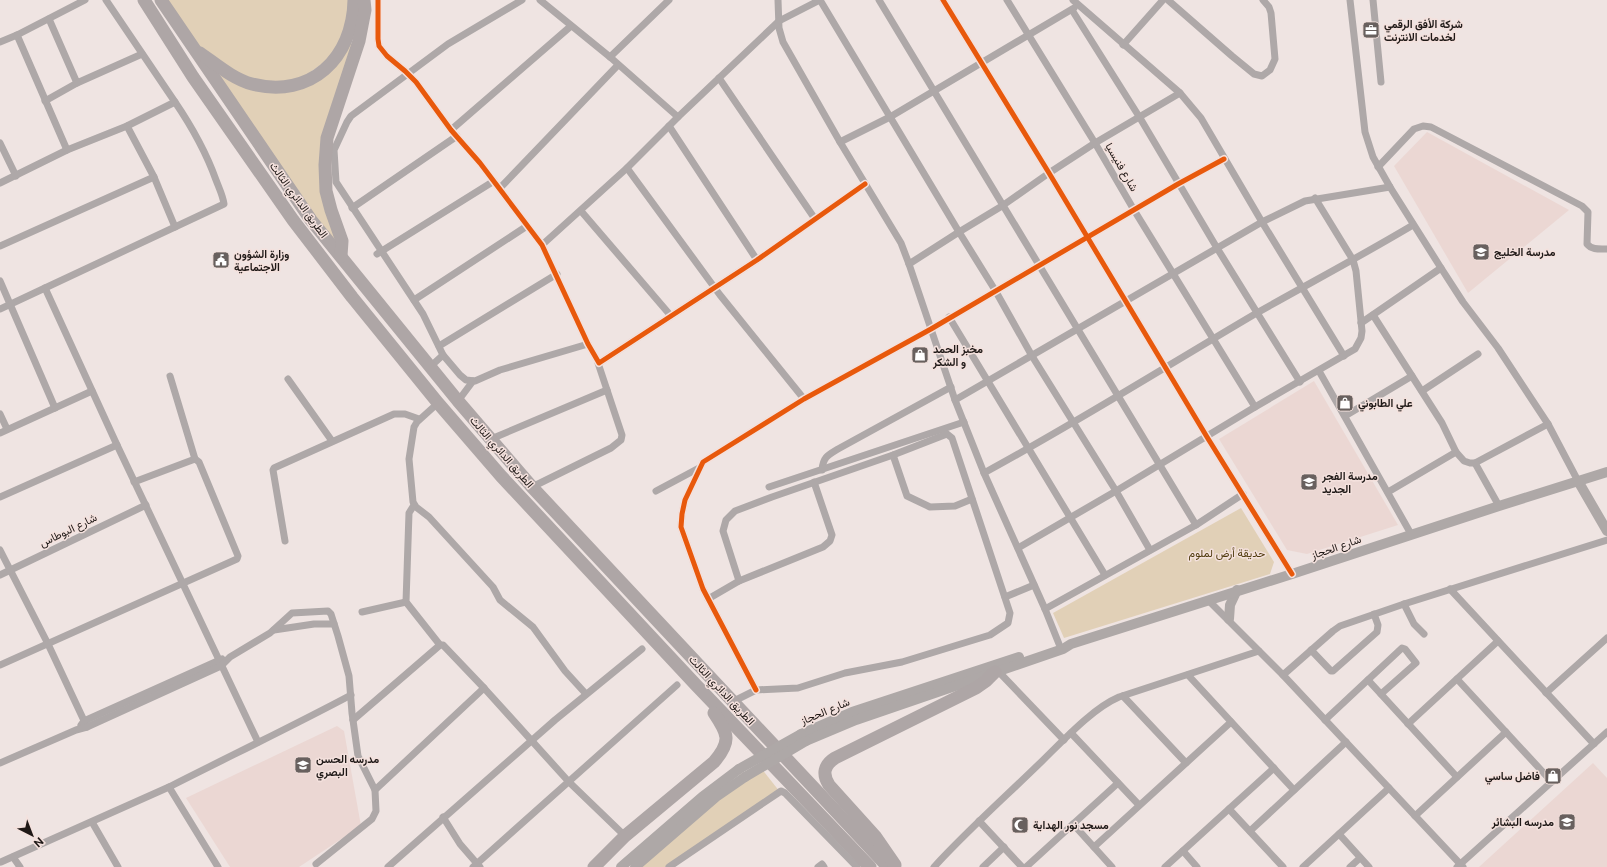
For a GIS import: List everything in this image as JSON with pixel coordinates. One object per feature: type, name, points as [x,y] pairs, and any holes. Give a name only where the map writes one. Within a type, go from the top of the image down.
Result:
[{"type":"highway","name":"الطريق الدائري الثالث","points":[[144,0],[194,78],[293,220],[352,297],[438,403],[501,476],[696,685],[870,867]]},
{"type":"highway","name":"الطريق الدائري الثالث","points":[[161,0],[300,205],[458,401],[532,487],[888,867]]},
{"type":"highway","points":[[194,49],[233,75],[251,83],[272,87],[291,86],[314,77],[336,58],[349,34],[352,22],[354,0]]},
{"type":"highway","points":[[341,256],[342,241],[326,191],[324,165],[327,138],[358,41],[364,10],[364,0]]},
{"type":"highway","points":[[896,867],[875,836],[829,785],[824,774],[825,768],[828,763],[835,758],[976,688],[997,672]]},
{"type":"highway","points":[[594,867],[625,836],[714,762],[723,752],[727,741],[724,729],[696,685]]},
{"type":"main road","name":"شارع الحجاز","points":[[804,738],[1063,649],[1071,644],[1607,472]]},
{"type":"main road","points":[[1578,481],[1607,531]]},
{"type":"main road","points":[[1229,619],[1230,605],[1237,590]]},
{"type":"main road","name":"شارع الحجاز","points":[[621,867],[702,796],[852,712],[1059,644],[1071,644]]},
{"type":"main road","name":"شارع الحجاز","points":[[635,867],[742,773]]},
{"type":"street","points":[[0,42],[17,35],[85,0]]},
{"type":"street","points":[[0,309],[175,228],[223,205],[224,203],[214,173],[191,126],[106,0]]},
{"type":"street","points":[[378,0],[379,46],[387,56],[408,73],[418,85],[451,130],[500,188],[542,245],[598,363],[622,435],[621,440],[611,448],[532,487]]},
{"type":"street","points":[[522,0],[448,44],[351,116],[335,146],[335,180],[379,253],[414,300],[431,328],[443,355],[466,380],[473,381],[500,370],[588,344]]},
{"type":"street","points":[[540,0],[678,117]]},
{"type":"street","points":[[610,58],[669,0]]},
{"type":"street","points":[[778,0],[779,21],[783,42],[840,142],[901,243],[910,264],[951,387],[984,473],[1045,609],[1059,644]]},
{"type":"street","points":[[542,245],[627,168],[678,117],[779,21],[820,0],[995,290],[1032,356],[1150,550]]},
{"type":"street","points":[[879,0],[933,92],[1196,524]]},
{"type":"street","points":[[943,0],[1049,173],[1165,368],[1292,574]]},
{"type":"street","name":"شارع فنيسيا","points":[[1007,0],[1255,407]]},
{"type":"street","points":[[1123,45],[1163,0]]},
{"type":"street","points":[[1168,0],[1254,74],[1262,76],[1270,70],[1275,59],[1272,13],[1263,0]]},
{"type":"street","points":[[1350,0],[1365,132],[1368,144],[1378,167],[1413,225],[1463,302],[1498,348],[1548,424],[1578,481]]},
{"type":"street","points":[[1373,0],[1381,82]]},
{"type":"street","points":[[840,142],[890,117],[1029,36],[1072,10],[1075,2],[1180,93],[1201,118],[1224,159],[1344,356]]},
{"type":"street","points":[[1072,10],[1140,118],[1256,313],[1300,382]]},
{"type":"street","points":[[49,19],[77,83]]},
{"type":"street","points":[[451,130],[571,26]]},
{"type":"street","points":[[17,35],[67,150]]},
{"type":"street","points":[[45,101],[77,83],[142,54]]},
{"type":"street","points":[[500,188],[618,65]]},
{"type":"street","points":[[719,78],[815,219]]},
{"type":"street","points":[[910,264],[1002,206],[1095,143],[1140,118],[1180,93]]},
{"type":"street","points":[[0,183],[67,150],[127,126],[175,102]]},
{"type":"street","points":[[127,126],[154,177],[175,228]]},
{"type":"street","points":[[669,126],[757,260]]},
{"type":"street","points":[[1378,167],[1414,129],[1423,126],[1431,127],[1582,206],[1588,212],[1587,244],[1596,249],[1607,249]]},
{"type":"street","points":[[352,208],[457,136]]},
{"type":"street","points":[[0,143],[16,176]]},
{"type":"street","points":[[756,690],[703,589],[681,527],[685,500],[699,468],[706,459],[804,399],[931,328],[1178,184],[1224,159]]},
{"type":"street","points":[[627,168],[714,287],[804,399]]},
{"type":"street","points":[[0,246],[154,177]]},
{"type":"street","points":[[379,253],[494,181]]},
{"type":"street","points":[[598,363],[601,363],[757,260],[865,184]]},
{"type":"street","points":[[956,400],[1173,273],[1289,208],[1315,198],[1390,187]]},
{"type":"street","points":[[1018,548],[1116,492],[1255,407],[1355,349],[1361,338],[1356,271],[1353,260],[1315,198]]},
{"type":"street","points":[[581,211],[671,316]]},
{"type":"street","points":[[984,473],[1118,397],[1256,313],[1413,225]]},
{"type":"street","points":[[414,300],[527,226]]},
{"type":"street","points":[[1361,323],[1441,268]]},
{"type":"street","points":[[439,346],[557,274]]},
{"type":"street","points":[[0,281],[55,408]]},
{"type":"street","points":[[45,288],[134,482],[258,742]]},
{"type":"street","points":[[1373,315],[1442,423],[1456,452],[1464,461],[1475,463],[1548,424]]},
{"type":"street","points":[[949,317],[1105,575]]},
{"type":"street","points":[[1422,391],[1478,354]]},
{"type":"street","points":[[430,367],[443,355]]},
{"type":"street","points":[[1319,371],[1411,534]]},
{"type":"street","points":[[0,665],[238,558],[199,462],[196,459],[170,376]]},
{"type":"street","points":[[1345,416],[1412,376]]},
{"type":"street","points":[[288,379],[332,441]]},
{"type":"street","points":[[458,401],[473,381]]},
{"type":"street","points":[[822,470],[822,462],[824,457],[951,387]]},
{"type":"street","points":[[491,439],[607,390]]},
{"type":"street","points":[[0,433],[92,391]]},
{"type":"street","points":[[438,403],[419,419],[414,427],[409,459],[412,499],[414,505],[425,514],[493,587],[500,600],[533,627],[565,671],[586,694]]},
{"type":"street","points":[[0,414],[7,429]]},
{"type":"street","points":[[285,541],[273,470],[275,466],[394,414],[405,414],[419,419]]},
{"type":"street","points":[[769,487],[964,422]]},
{"type":"street","points":[[732,702],[756,690],[798,688],[845,673],[902,662],[990,635],[1008,623],[1010,607],[1005,597],[952,438],[947,434],[893,455],[735,511],[726,520],[723,531],[740,581]]},
{"type":"street","points":[[0,497],[117,445]]},
{"type":"street","points":[[1388,492],[1456,452]]},
{"type":"street","points":[[893,455],[907,496],[930,507],[955,506],[972,499]]},
{"type":"street","points":[[134,482],[196,459]]},
{"type":"street","points":[[1475,463],[1499,506]]},
{"type":"street","points":[[656,491],[699,468]]},
{"type":"street","points":[[708,599],[740,581],[823,547],[830,541],[832,535],[814,482]]},
{"type":"street","points":[[1045,609],[1196,524],[1243,494]]},
{"type":"street","name":"شارع البوطاس","points":[[0,575],[146,505]]},
{"type":"street","points":[[414,505],[409,513],[406,602],[440,645],[443,645],[484,688],[569,782],[625,836]]},
{"type":"street","points":[[409,513],[425,514]]},
{"type":"street","points":[[1283,675],[1340,626],[1450,589],[1607,540]]},
{"type":"street","points":[[0,550],[48,644],[85,724]]},
{"type":"street","points":[[1005,597],[1034,585]]},
{"type":"street","points":[[1450,589],[1594,744]]},
{"type":"street","points":[[1208,600],[1229,619],[1259,652],[1283,675],[1460,866],[1607,732]]},
{"type":"street","points":[[362,612],[406,602]]},
{"type":"street","points":[[1404,604],[1414,624],[1424,634]]},
{"type":"street","points":[[0,762],[76,730],[85,724],[220,663],[274,630],[292,614],[328,611],[334,624],[347,669],[358,758],[375,790],[376,811],[372,819],[315,866]]},
{"type":"street","points":[[1311,650],[1331,671],[1333,671],[1378,630],[1378,625],[1374,614]]},
{"type":"street","points":[[274,630],[314,624],[334,624]]},
{"type":"street","points":[[1546,693],[1607,638]]},
{"type":"street","points":[[1408,724],[1498,641]]},
{"type":"street","points":[[353,720],[440,645]]},
{"type":"street","points":[[1325,720],[1402,648],[1405,649],[1416,663],[1381,694]]},
{"type":"street","points":[[388,867],[586,694],[642,649]]},
{"type":"street","points":[[934,867],[1071,733],[1104,705],[1123,696],[1259,652]]},
{"type":"street","points":[[997,672],[1064,740]]},
{"type":"street","points":[[1188,675],[1294,790]]},
{"type":"street","points":[[1457,679],[1552,782]]},
{"type":"street","points":[[1368,680],[1457,777]]},
{"type":"street","points":[[444,817],[458,840],[477,866],[678,685]]},
{"type":"street","points":[[375,790],[484,688]]},
{"type":"street","points":[[0,862],[169,788],[304,720],[351,694]]},
{"type":"street","points":[[1123,696],[1186,763]]},
{"type":"street","points":[[1094,847],[1231,722]]},
{"type":"street","points":[[1415,816],[1506,732]]},
{"type":"street","points":[[1071,733],[1140,806]]},
{"type":"street","points":[[1250,831],[1346,742]]},
{"type":"street","points":[[1165,867],[1274,768]]},
{"type":"street","points":[[1026,867],[1118,783]]},
{"type":"street","points":[[169,788],[218,867]]},
{"type":"street","points":[[1303,867],[1389,788]]},
{"type":"street","points":[[669,867],[781,791],[785,793],[857,867]]},
{"type":"street","points":[[1229,809],[1283,867]]},
{"type":"street","points":[[980,821],[1022,867]]},
{"type":"street","points":[[92,822],[118,867]]},
{"type":"street","points":[[1073,824],[1112,867]]},
{"type":"street","points":[[1339,834],[1369,867]]},
{"type":"street","points":[[983,867],[1004,847]]},
{"type":"street","points":[[1183,851],[1197,867]]},
{"type":"street","points":[[13,857],[20,867]]},
{"type":"street","points":[[1350,867],[1360,858]]},
{"type":"street","points":[[818,867],[822,864],[824,867]]},
{"type":"shaded area","name":"مدرسة الخليج","points":[[1427,132],[1569,210],[1468,293],[1394,166]]},
{"type":"shaded area","name":"مدرسة الفجر الجديد","points":[[1314,381],[1398,525],[1307,554],[1287,550],[1219,439]]},
{"type":"shaded area","name":"مدرسه الحسن البصري","points":[[337,726],[344,731],[361,826],[299,867],[230,867],[186,798]]},
{"type":"shaded area","name":"مدرسه البشائر","points":[[1593,763],[1607,778],[1607,867],[1479,867]]},
{"type":"green space","points":[[165,0],[352,0],[337,53],[298,81],[252,81],[197,48]]},
{"type":"green space","points":[[356,43],[323,158],[340,253],[198,53],[240,81],[313,80],[346,44]]},
{"type":"green space","name":"حديقة أرض لملوم","points":[[1241,508],[1274,562],[1270,574],[1064,638],[1053,613]]},
{"type":"green space","points":[[761,768],[780,792],[669,867],[636,867],[716,798]]},
{"type":"cycle path","points":[[378,0],[379,46],[387,56],[416,82],[451,130],[480,163],[542,245],[588,344],[599,363],[757,260],[865,184]]},
{"type":"cycle path","points":[[943,0],[1049,173],[1207,437],[1292,574]]},
{"type":"cycle path","points":[[756,690],[703,589],[681,527],[685,500],[703,462],[804,399],[931,329],[1178,184],[1224,159]]},
{"type":"place","name":"شركة الأفق الرقمي لخدمات الانترنت","points":[[1371,30]]},
{"type":"place","name":"مدرسة الخليج","points":[[1481,252]]},
{"type":"place","name":"وزارة الشؤون الاجتماعية","points":[[221,260]]},
{"type":"place","name":"مخبز الحمد و الشكر","points":[[920,355]]},
{"type":"place","name":"علي الطابوني","points":[[1345,403]]},
{"type":"place","name":"مدرسة الفجر الجديد","points":[[1309,482]]},
{"type":"place","name":"مدرسه الحسن البصري","points":[[303,765]]},
{"type":"place","name":"فاضل ساسي","points":[[1553,776]]},
{"type":"place","name":"مدرسه البشائر","points":[[1567,822]]},
{"type":"place","name":"مسجد نور الهداية","points":[[1020,825]]}]
